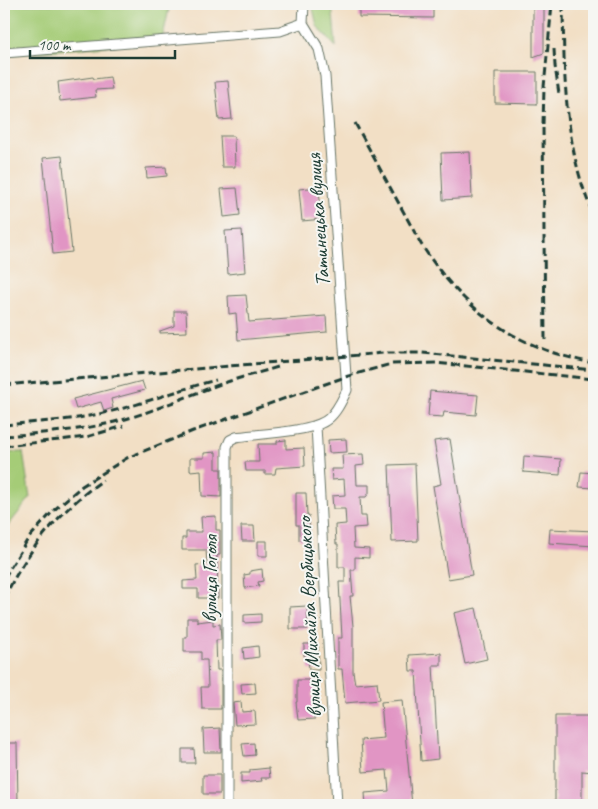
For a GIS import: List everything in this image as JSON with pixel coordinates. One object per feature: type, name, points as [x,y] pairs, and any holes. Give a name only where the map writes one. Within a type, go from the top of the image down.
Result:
[{"type":"street","points":[[4,54],[280,31],[303,23],[304,4]]},
{"type":"street","name":"Татинецька вулиця","points":[[303,23],[319,49],[325,76],[347,390],[337,409],[328,419],[316,426]]},
{"type":"street","name":"вулиця Гоголя","points":[[227,805],[228,446],[230,440],[236,437],[316,426]]},
{"type":"street","name":"вулиця Михайла Вербицького","points":[[316,426],[337,805]]},
{"type":"green space","points":[[4,4],[170,4],[162,41],[4,55]]},
{"type":"green space","points":[[312,4],[332,4],[336,47],[317,26]]},
{"type":"green space","points":[[23,452],[30,498],[4,531],[4,453]]},
{"type":"building","points":[[359,4],[433,4],[433,18],[359,17]]},
{"type":"building","points":[[533,4],[544,4],[544,53],[533,57]]},
{"type":"building","points":[[495,72],[537,72],[537,104],[495,103]]},
{"type":"building","points":[[93,77],[94,79],[110,77],[112,89],[95,90],[96,97],[60,101],[58,82]]},
{"type":"building","points":[[228,81],[232,119],[219,120],[215,82]]},
{"type":"building","points":[[220,136],[234,136],[235,167],[222,167]]},
{"type":"building","points":[[470,152],[472,198],[443,200],[441,153]]},
{"type":"building","points":[[62,156],[72,252],[53,254],[43,158]]},
{"type":"building","points":[[166,167],[167,176],[147,178],[146,168]]},
{"type":"building","points":[[318,187],[323,219],[302,221],[299,189]]},
{"type":"building","points":[[237,188],[240,215],[224,217],[221,189]]},
{"type":"building","points":[[242,230],[245,272],[228,274],[225,231]]},
{"type":"building","points":[[246,295],[249,322],[326,316],[327,332],[238,340],[236,313],[229,314],[228,296]]},
{"type":"building","points":[[174,311],[186,311],[187,332],[160,333],[160,331],[174,326]]},
{"type":"building","points":[[142,381],[145,390],[111,399],[113,408],[104,411],[101,402],[76,409],[73,399]]},
{"type":"building","points":[[430,391],[478,395],[476,415],[444,412],[443,417],[428,416]]},
{"type":"building","points":[[346,439],[347,452],[329,453],[328,440]]},
{"type":"building","points":[[450,439],[472,575],[448,579],[433,486],[441,484],[434,441]]},
{"type":"building","points":[[286,440],[286,449],[304,448],[305,466],[276,468],[275,474],[265,474],[265,471],[246,471],[245,462],[259,462],[258,444],[277,444],[277,441]]},
{"type":"building","points":[[216,452],[216,469],[221,469],[221,497],[202,496],[201,470],[190,471],[190,458],[204,458],[204,453]]},
{"type":"building","points":[[363,454],[364,465],[356,466],[357,485],[369,485],[369,493],[366,497],[360,497],[361,516],[366,516],[367,527],[353,528],[354,548],[369,549],[369,558],[355,557],[355,570],[351,570],[353,596],[350,596],[353,626],[353,672],[355,684],[377,682],[379,700],[345,703],[342,669],[338,669],[338,638],[342,638],[339,582],[345,582],[345,567],[338,567],[338,544],[336,544],[335,525],[346,524],[345,509],[333,509],[332,496],[345,495],[344,479],[332,480],[331,469],[343,469],[342,455]]},
{"type":"building","points":[[524,456],[561,459],[560,475],[523,472]]},
{"type":"building","points":[[415,464],[418,541],[392,542],[389,465]]},
{"type":"building","points":[[581,472],[594,473],[594,488],[579,487]]},
{"type":"building","points":[[296,493],[306,493],[310,539],[299,540],[299,525],[296,525]]},
{"type":"building","points":[[216,516],[216,530],[220,530],[220,555],[217,555],[218,598],[198,598],[198,589],[183,589],[183,581],[197,580],[196,565],[207,564],[206,550],[182,550],[182,538],[186,538],[186,532],[202,532],[201,517]]},
{"type":"building","points":[[241,526],[254,526],[255,541],[242,541]]},
{"type":"building","points":[[550,529],[594,531],[594,546],[549,543]]},
{"type":"building","points":[[258,541],[267,541],[267,556],[258,556]]},
{"type":"building","points":[[262,569],[263,581],[258,582],[259,586],[245,588],[244,575],[250,574],[250,571]]},
{"type":"building","points":[[307,606],[308,629],[290,629],[290,607]]},
{"type":"building","points":[[476,608],[487,659],[465,664],[454,613]]},
{"type":"building","points":[[261,614],[261,622],[244,623],[244,615]]},
{"type":"building","points":[[187,618],[197,618],[197,622],[213,620],[213,625],[220,624],[221,640],[216,640],[217,670],[221,670],[221,709],[202,709],[201,687],[208,687],[207,660],[201,660],[201,652],[184,652],[184,637],[187,637]]},
{"type":"building","points":[[304,644],[318,644],[319,670],[309,670],[308,656],[304,656]]},
{"type":"building","points":[[258,646],[259,657],[244,659],[243,648]]},
{"type":"building","points":[[441,653],[441,665],[433,665],[438,759],[421,761],[416,671],[410,671],[409,655]]},
{"type":"building","points":[[297,680],[315,680],[315,693],[312,693],[315,719],[298,720],[296,702]]},
{"type":"building","points":[[255,683],[256,693],[242,694],[241,684]]},
{"type":"building","points":[[402,700],[412,805],[366,805],[365,793],[389,791],[387,770],[363,772],[361,740],[384,738],[381,702]]},
{"type":"building","points":[[241,702],[242,712],[255,711],[256,724],[235,725],[233,703]]},
{"type":"building","points":[[555,716],[594,716],[594,772],[582,771],[582,805],[555,805]]},
{"type":"building","points":[[220,728],[221,752],[204,752],[203,729]]},
{"type":"building","points":[[4,743],[17,743],[18,805],[4,805]]},
{"type":"building","points":[[254,743],[255,755],[244,756],[242,744]]},
{"type":"building","points":[[182,749],[194,749],[195,763],[182,763]]},
{"type":"building","points":[[269,768],[270,778],[261,778],[262,781],[241,783],[241,773],[250,773],[250,770]]},
{"type":"building","points":[[203,775],[220,775],[220,794],[203,794]]},
{"type":"railway","points":[[545,340],[543,125],[544,87],[552,4]]},
{"type":"railway","points":[[563,4],[565,85],[571,138],[584,191],[594,216]]},
{"type":"railway","points":[[554,49],[559,94]]},
{"type":"railway","points":[[355,123],[421,244],[455,288],[474,307],[516,337],[566,357],[594,363]]},
{"type":"railway","points":[[4,385],[384,353],[422,353],[594,370]]},
{"type":"railway","points":[[4,578],[28,539],[54,510],[82,486],[127,458],[193,431],[345,377],[391,364],[436,363],[594,379]]},
{"type":"railway","points":[[4,436],[47,433],[118,421],[236,379],[278,367]]},
{"type":"railway","points":[[4,425],[63,420],[99,414],[129,407],[216,380]]},
{"type":"railway","points":[[4,446],[86,437],[124,426]]},
{"type":"railway","points":[[4,599],[23,564],[46,533],[72,504],[103,480]]}]
